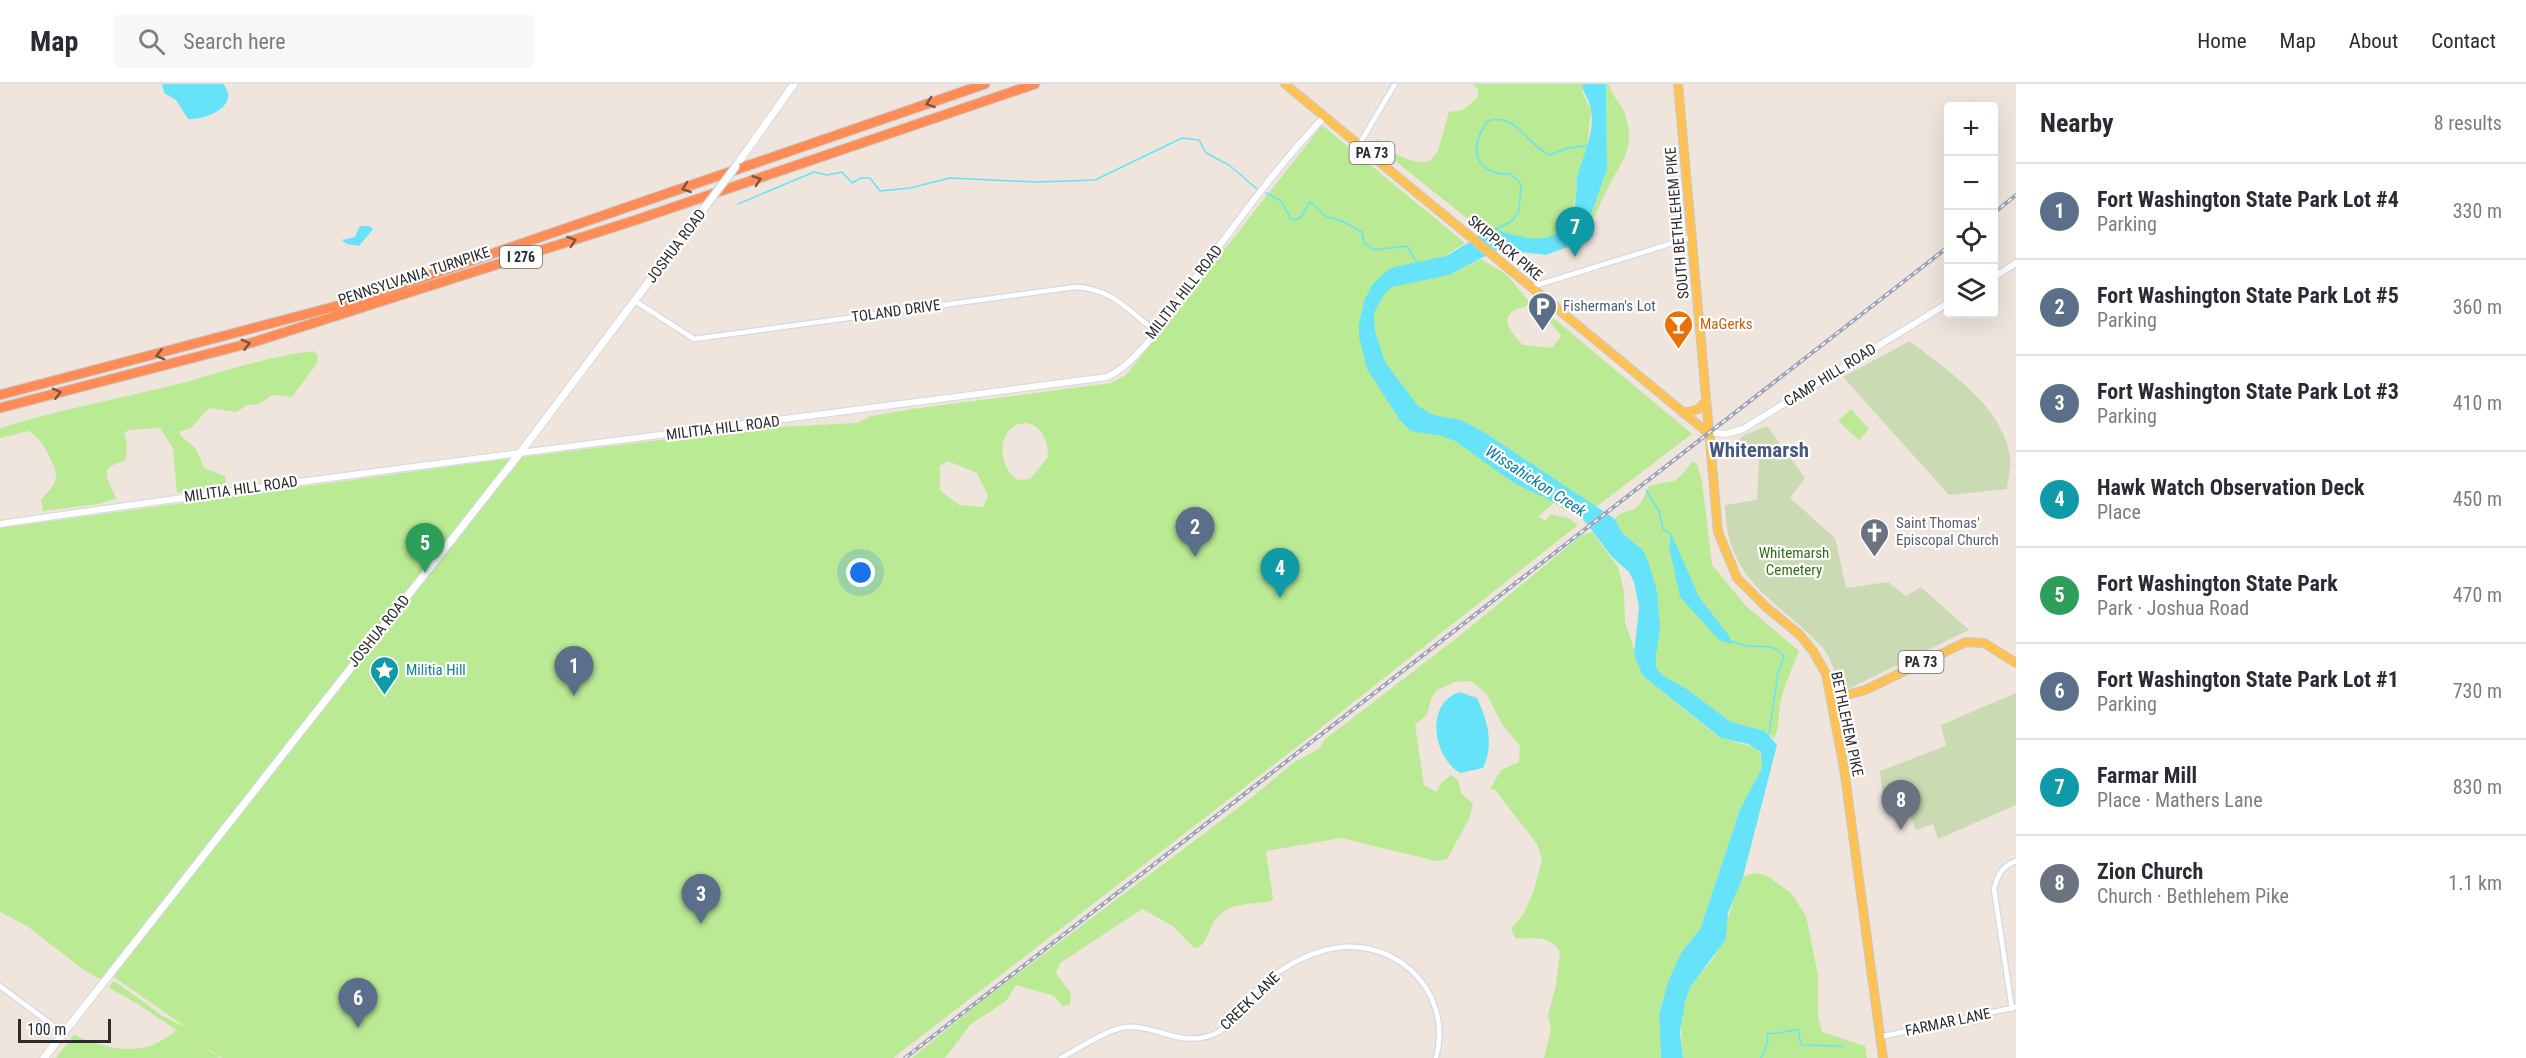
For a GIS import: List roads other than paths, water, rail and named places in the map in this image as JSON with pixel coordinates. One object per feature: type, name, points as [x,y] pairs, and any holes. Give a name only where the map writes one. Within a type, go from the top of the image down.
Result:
[{"type":"highway","name":"PENNSYLVANIA TURNPIKE","points":[[0,395],[352,302],[985,84]]},
{"type":"highway","name":"PENNSYLVANIA TURNPIKE","points":[[0,408],[254,342],[636,220],[1035,84]]},
{"type":"main road","name":"JOSHUA ROAD","points":[[44,1058],[520,453],[736,166],[794,84]]},
{"type":"main road","name":"SKIPPACK PIKE","points":[[1285,84],[1360,143],[1490,255],[1707,432]]},
{"type":"main road","name":"SOUTH BETHLEHEM PIKE","points":[[1678,84],[1707,432]]},
{"type":"main road","points":[[1683,413],[1699,409],[1706,401]]},
{"type":"main road","name":"BETHLEHEM PIKE","points":[[1707,432],[1718,532],[1737,578],[1767,609],[1799,634],[1813,651],[1826,674],[1844,768],[1883,1058]]},
{"type":"main road","name":"PA 73","points":[[1832,699],[1865,690],[1966,642],[1984,644],[2016,663]]},
{"type":"street","points":[[1360,143],[1395,84]]},
{"type":"street","name":"MILITIA HILL ROAD","points":[[0,524],[242,489],[1107,377],[1122,370],[1155,331],[1248,209],[1325,116]]},
{"type":"street","points":[[1531,287],[1692,237]]},
{"type":"street","points":[[1998,274],[2016,263]]},
{"type":"street","name":"TOLAND DRIVE","points":[[635,301],[694,339],[1075,287],[1093,288],[1108,293],[1155,331]]},
{"type":"street","name":"CAMP HILL ROAD","points":[[1707,432],[1726,434],[1743,429],[1944,305]]},
{"type":"street","points":[[2014,1008],[1994,889],[1998,875],[2006,865],[2016,861]]},
{"type":"street","name":"CREEK LANE","points":[[1061,1058],[1125,1027],[1146,1029],[1179,1038],[1212,1035],[1230,1025],[1256,992],[1278,973],[1317,953],[1347,946],[1382,951],[1408,966],[1423,981],[1438,1017],[1439,1040],[1436,1058]]},
{"type":"street","points":[[0,994],[2,987],[63,1034]]},
{"type":"street","name":"FARMAR LANE","points":[[1880,1037],[2014,1008]]},
{"type":"water","points":[[162,84],[223,84],[228,92],[228,99],[225,105],[212,114],[188,119],[176,100],[164,93]]},
{"type":"water","name":"Wissahickon Creek","points":[[1582,84],[1606,84],[1607,169],[1592,212],[1570,246],[1546,255],[1499,249],[1449,275],[1392,287],[1384,294],[1374,313],[1375,331],[1385,362],[1418,406],[1433,415],[1461,420],[1484,432],[1615,519],[1623,534],[1643,550],[1657,591],[1660,629],[1656,667],[1662,675],[1687,689],[1731,722],[1765,731],[1777,745],[1743,877],[1728,913],[1726,939],[1691,986],[1685,1001],[1680,1033],[1683,1058],[1661,1058],[1659,1014],[1668,982],[1681,953],[1700,929],[1740,809],[1762,768],[1761,752],[1748,744],[1721,738],[1643,676],[1634,655],[1639,607],[1634,582],[1629,572],[1612,557],[1580,515],[1514,483],[1455,441],[1442,436],[1411,431],[1399,419],[1367,369],[1359,337],[1364,301],[1372,285],[1385,272],[1394,267],[1446,256],[1478,237],[1480,233],[1495,228],[1509,234],[1535,239],[1545,238],[1561,231],[1567,224],[1574,207],[1577,177],[1591,127],[1590,106]]},
{"type":"water","points":[[360,226],[369,226],[373,229],[359,246],[347,244],[342,240],[355,237]]},
{"type":"water","points":[[1671,533],[1699,597],[1730,637],[1731,644],[1719,640],[1680,597],[1669,547]]},
{"type":"water","points":[[1460,692],[1477,698],[1487,724],[1489,742],[1483,768],[1460,773],[1444,755],[1436,731],[1441,707],[1449,698]]},
{"type":"waterway","points":[[1496,229],[1512,221],[1519,211],[1521,184],[1511,174],[1489,170],[1478,158],[1478,141],[1488,121],[1507,121],[1542,151],[1550,155],[1568,148],[1590,145]]},
{"type":"waterway","points":[[738,204],[814,172],[827,175],[842,172],[852,183],[861,178],[870,178],[880,191],[910,188],[950,178],[1037,182],[1095,180],[1182,138],[1199,140],[1206,153],[1229,165],[1257,189]]},
{"type":"waterway","points":[[1266,193],[1281,201],[1291,219],[1296,220],[1301,217],[1310,202],[1327,217],[1342,221],[1362,232],[1364,243],[1373,250],[1407,246],[1418,265]]},
{"type":"waterway","points":[[1646,490],[1659,511],[1663,529],[1670,534]]},
{"type":"waterway","points":[[1729,640],[1746,646],[1772,647],[1784,657],[1778,672],[1769,734]]},
{"type":"waterway","points":[[1761,1058],[1768,1042],[1767,1034],[1798,1029],[1801,1045],[1842,1046]]},
{"type":"railway","points":[[1998,210],[2016,195]]},
{"type":"railway","points":[[905,1058],[1944,250]]},
{"type":"place","name":"Farmar Mill","points":[[1575,257]]},
{"type":"place","name":"Fisherman's Lot","points":[[1542,332]]},
{"type":"place","name":"MaGerks","points":[[1679,350]]},
{"type":"place","name":"Fort Washington State Park Lot #5","points":[[1195,557]]},
{"type":"place","name":"Saint Thomas' Episcopal Church","points":[[1875,558]]},
{"type":"place","name":"Fort Washington State Park","points":[[425,573]]},
{"type":"place","name":"Hawk Watch Observation Deck","points":[[1280,598]]},
{"type":"place","name":"Militia Hill","points":[[385,696]]},
{"type":"place","name":"Fort Washington State Park Lot #4","points":[[574,696]]},
{"type":"place","name":"Zion Church","points":[[1901,830]]},
{"type":"place","name":"Fort Washington State Park Lot #3","points":[[701,924]]},
{"type":"place","name":"Fort Washington State Park Lot #1","points":[[358,1028]]},
{"type":"district","name":"Whitemarsh","points":[[1759,450]]},
{"type":"park label","name":"Whitemarsh Cemetery","points":[[1794,562]]}]
